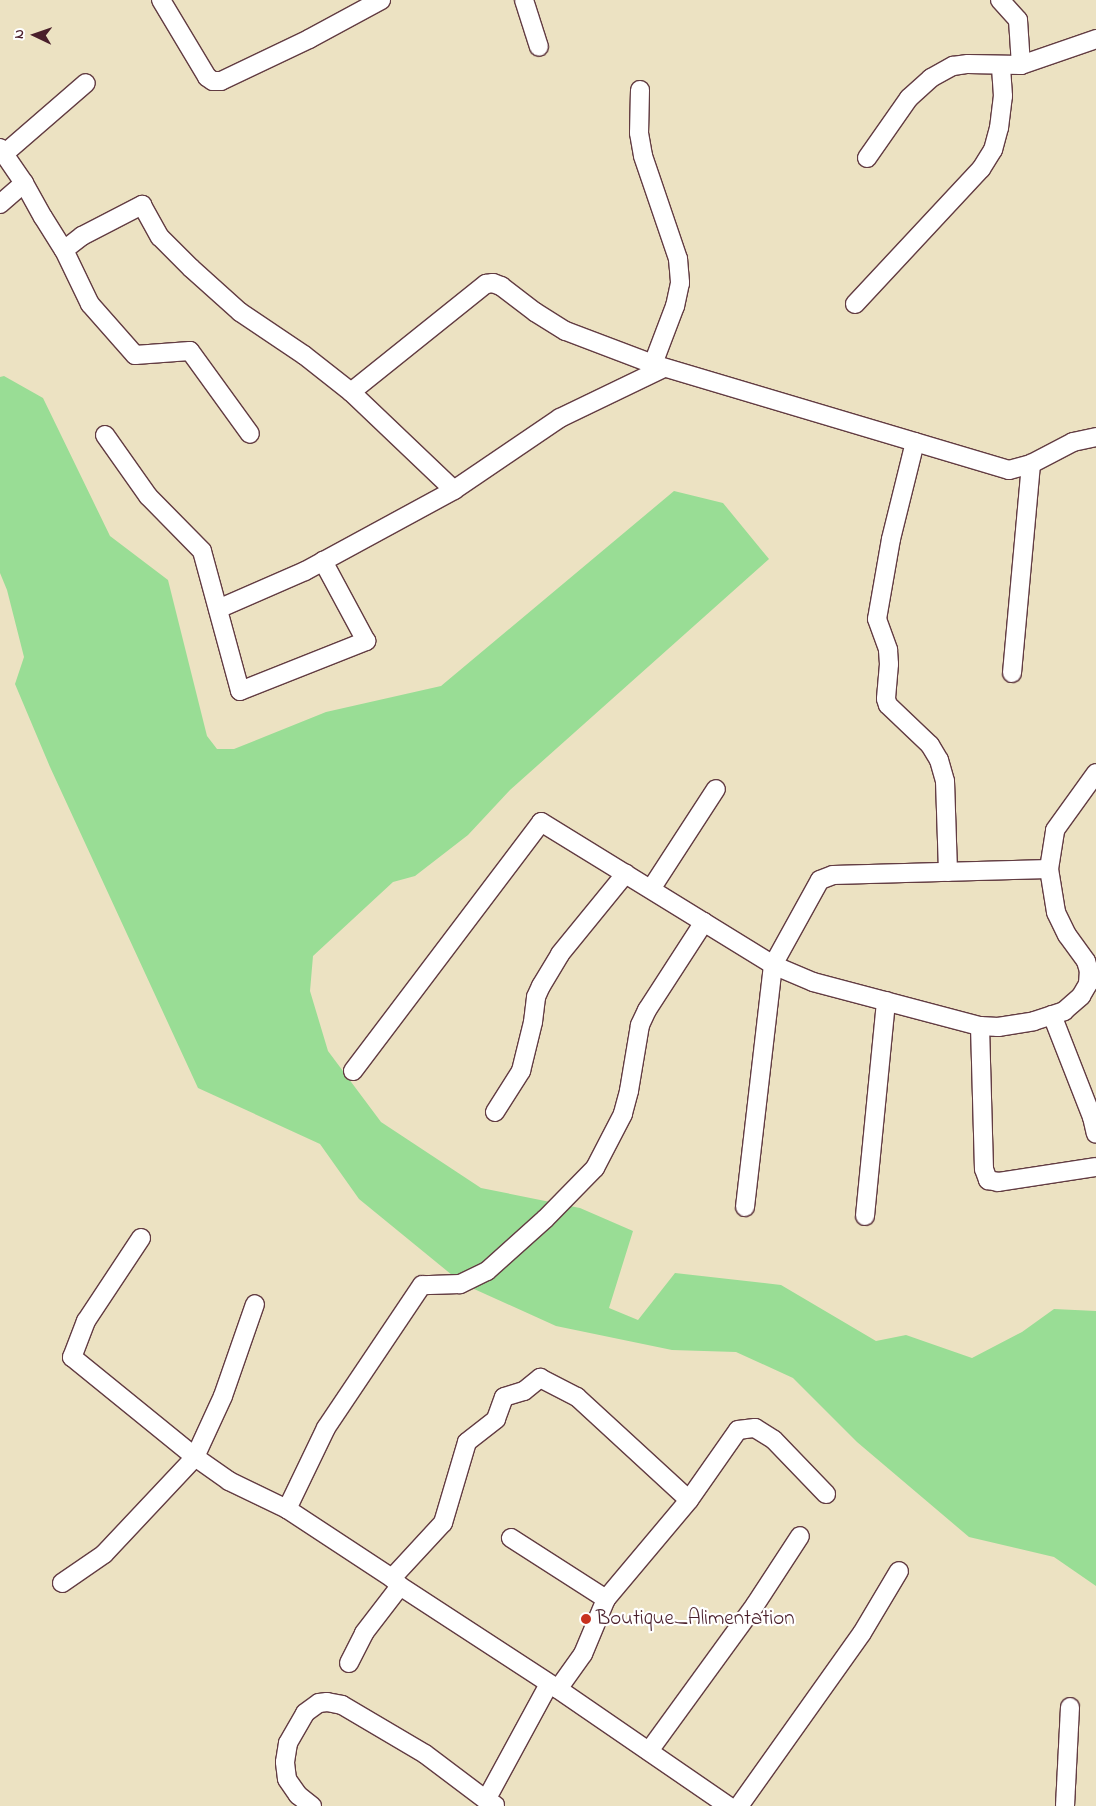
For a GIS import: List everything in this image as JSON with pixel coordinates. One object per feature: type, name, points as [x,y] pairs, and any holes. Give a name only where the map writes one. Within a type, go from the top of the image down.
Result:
[{"type":"street","points":[[161,0],[206,77],[213,81],[221,81],[310,39],[381,0]]},
{"type":"street","points":[[524,0],[538,47]]},
{"type":"street","points":[[1000,0],[1018,20],[1021,65]]},
{"type":"street","points":[[867,158],[909,98],[930,78],[953,66],[968,64],[1021,65],[1096,39]]},
{"type":"street","points":[[855,304],[981,169],[993,150],[999,128],[1002,96],[1001,66]]},
{"type":"street","points":[[86,83],[2,151],[24,183],[64,250],[90,304],[135,355],[190,350],[250,434]]},
{"type":"street","points":[[218,609],[323,561],[454,490],[560,418],[659,366],[680,283],[678,259],[643,156],[639,133],[640,90]]},
{"type":"street","points":[[0,204],[24,183]]},
{"type":"street","points":[[64,250],[82,236],[142,205],[160,237],[240,312],[304,355],[351,392],[454,490]]},
{"type":"street","points":[[351,392],[486,284],[493,283],[501,286],[535,312],[566,331],[659,366],[1009,470],[1031,464],[1073,442],[1096,437]]},
{"type":"street","points":[[106,435],[148,496],[202,551],[240,691],[366,641],[323,561]]},
{"type":"street","points":[[915,442],[891,539],[878,619],[888,650],[890,664],[886,699],[888,706],[930,745],[939,760],[945,781],[948,872]]},
{"type":"street","points":[[1012,673],[1031,464]]},
{"type":"street","points":[[353,1071],[539,823],[545,823],[773,965],[813,982],[980,1026],[998,1027],[1034,1021],[1064,1012],[1082,996],[1088,984],[1089,971],[1086,961],[1067,935],[1056,912],[1049,869],[1055,830],[1096,772]]},
{"type":"street","points":[[651,889],[716,789]]},
{"type":"street","points":[[745,1207],[773,965],[813,888],[824,877],[1049,869]]},
{"type":"street","points":[[495,1112],[521,1071],[533,1022],[535,1004],[541,986],[560,954],[626,873]]},
{"type":"street","points":[[287,1509],[326,1428],[422,1285],[460,1284],[487,1271],[545,1219],[595,1168],[623,1114],[640,1024],[647,1010],[704,922]]},
{"type":"street","points":[[865,1216],[886,1001]]},
{"type":"street","points":[[1052,1015],[1092,1117],[1096,1134]]},
{"type":"street","points":[[980,1026],[984,1170],[988,1180],[998,1182],[1096,1167]]},
{"type":"street","points":[[141,1238],[86,1321],[72,1357],[195,1457],[229,1481],[287,1509],[554,1687],[728,1806]]},
{"type":"street","points":[[62,1583],[104,1554],[195,1457],[223,1396],[255,1304]]},
{"type":"street","points":[[350,1662],[364,1633],[396,1582],[443,1523],[467,1442],[496,1419],[504,1397],[524,1391],[540,1378],[577,1396],[689,1500]]},
{"type":"street","points":[[312,1806],[298,1795],[287,1778],[285,1762],[288,1742],[305,1713],[319,1703],[327,1702],[342,1705],[425,1754],[491,1803],[554,1687],[583,1654],[606,1598],[689,1500],[738,1430],[756,1428],[774,1440],[826,1494]]},
{"type":"street","points":[[649,1751],[755,1604],[800,1536]]},
{"type":"street","points":[[510,1538],[606,1598]]},
{"type":"street","points":[[739,1806],[862,1633],[899,1571]]},
{"type":"street","points":[[1065,1806],[1070,1707]]},
{"type":"green space","points":[[4,376],[43,398],[110,536],[168,580],[207,736],[217,749],[234,749],[326,712],[441,686],[674,491],[723,503],[769,559],[510,790],[468,835],[415,876],[393,882],[313,956],[310,991],[328,1051],[381,1122],[481,1188],[580,1208],[633,1231],[609,1308],[638,1320],[675,1273],[781,1285],[876,1341],[906,1335],[972,1358],[1022,1332],[1054,1309],[1096,1311],[1096,1586],[1054,1557],[969,1537],[857,1442],[793,1378],[736,1352],[672,1350],[556,1326],[463,1284],[359,1199],[320,1144],[198,1088],[50,767],[15,684],[24,657],[7,590],[0,573],[0,377]]},
{"type":"place","name":"Boutique_Alimentation","points":[[586,1619]]}]
